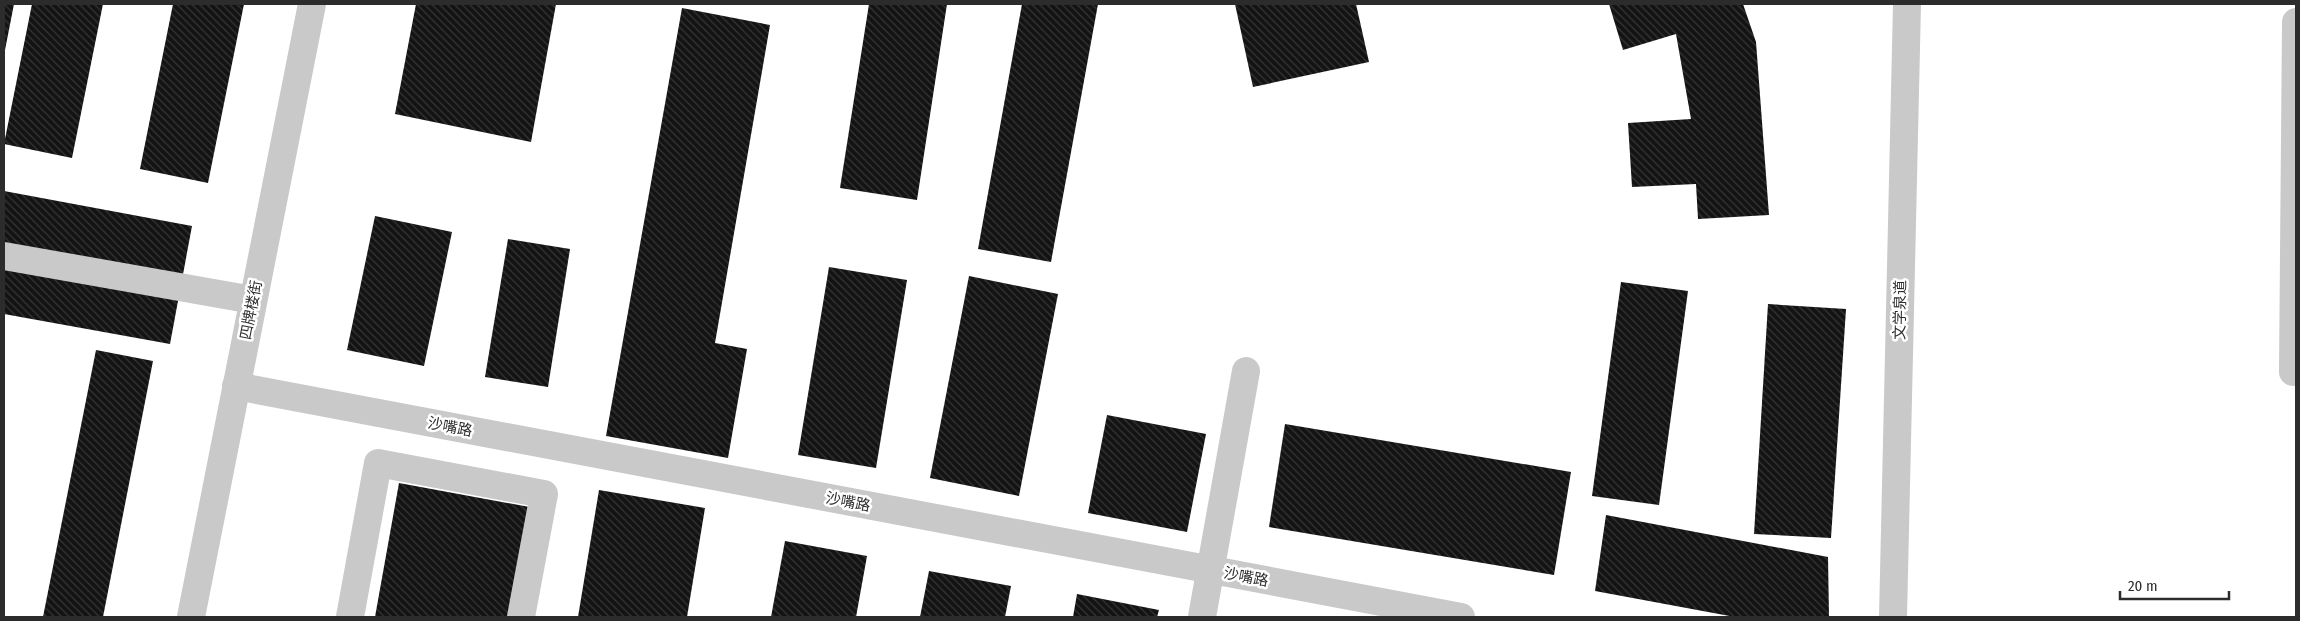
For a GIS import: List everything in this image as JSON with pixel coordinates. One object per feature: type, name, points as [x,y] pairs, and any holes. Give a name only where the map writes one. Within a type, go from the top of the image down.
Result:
[{"type":"street","name":"四牌楼街","points":[[191,617],[312,4]]},
{"type":"street","name":"文学泉道","points":[[1893,617],[1907,4]]},
{"type":"street","points":[[2293,372],[2296,22]]},
{"type":"street","points":[[4,256],[253,300]]},
{"type":"street","points":[[1202,617],[1246,371]]},
{"type":"street","name":"沙嘴路","points":[[236,386],[1461,617]]},
{"type":"street","points":[[350,617],[378,463],[544,494],[521,617]]},
{"type":"building","points":[[4,4],[14,4],[5,50],[4,50]]},
{"type":"building","points":[[32,4],[103,4],[72,158],[4,144]]},
{"type":"building","points":[[173,4],[244,4],[208,183],[140,169]]},
{"type":"building","points":[[416,4],[556,4],[531,142],[395,114]]},
{"type":"building","points":[[869,4],[947,4],[917,200],[840,188]]},
{"type":"building","points":[[1022,4],[1098,4],[1051,262],[978,249]]},
{"type":"building","points":[[1235,4],[1356,4],[1369,62],[1253,87]]},
{"type":"building","points":[[1609,4],[1743,4],[1756,42],[1769,215],[1698,219],[1696,184],[1632,187],[1628,123],[1691,119],[1676,34],[1623,50]]},
{"type":"building","points":[[682,8],[770,25],[715,343],[747,349],[728,458],[606,436]]},
{"type":"building","points":[[4,191],[192,226],[170,344],[4,314]]},
{"type":"building","points":[[375,216],[452,232],[424,366],[347,350]]},
{"type":"building","points":[[508,239],[570,249],[548,387],[485,377]]},
{"type":"building","points":[[829,267],[907,280],[876,468],[798,455]]},
{"type":"building","points":[[969,276],[1058,294],[1019,496],[930,478]]},
{"type":"building","points":[[1621,282],[1688,291],[1659,505],[1592,496]]},
{"type":"building","points":[[1768,304],[1846,309],[1831,538],[1754,534]]},
{"type":"building","points":[[96,350],[153,361],[103,617],[43,617]]},
{"type":"building","points":[[1107,415],[1206,434],[1187,532],[1088,513]]},
{"type":"building","points":[[1285,424],[1571,472],[1554,575],[1269,527]]},
{"type":"building","points":[[399,483],[535,508],[515,617],[375,617]]},
{"type":"building","points":[[599,490],[705,508],[687,617],[578,617]]},
{"type":"building","points":[[1606,515],[1828,557],[1829,617],[1735,617],[1595,591]]},
{"type":"building","points":[[785,541],[867,556],[856,617],[771,617]]},
{"type":"building","points":[[929,571],[1011,586],[1005,617],[920,617]]},
{"type":"building","points":[[1077,594],[1159,610],[1157,617],[1073,617]]}]
